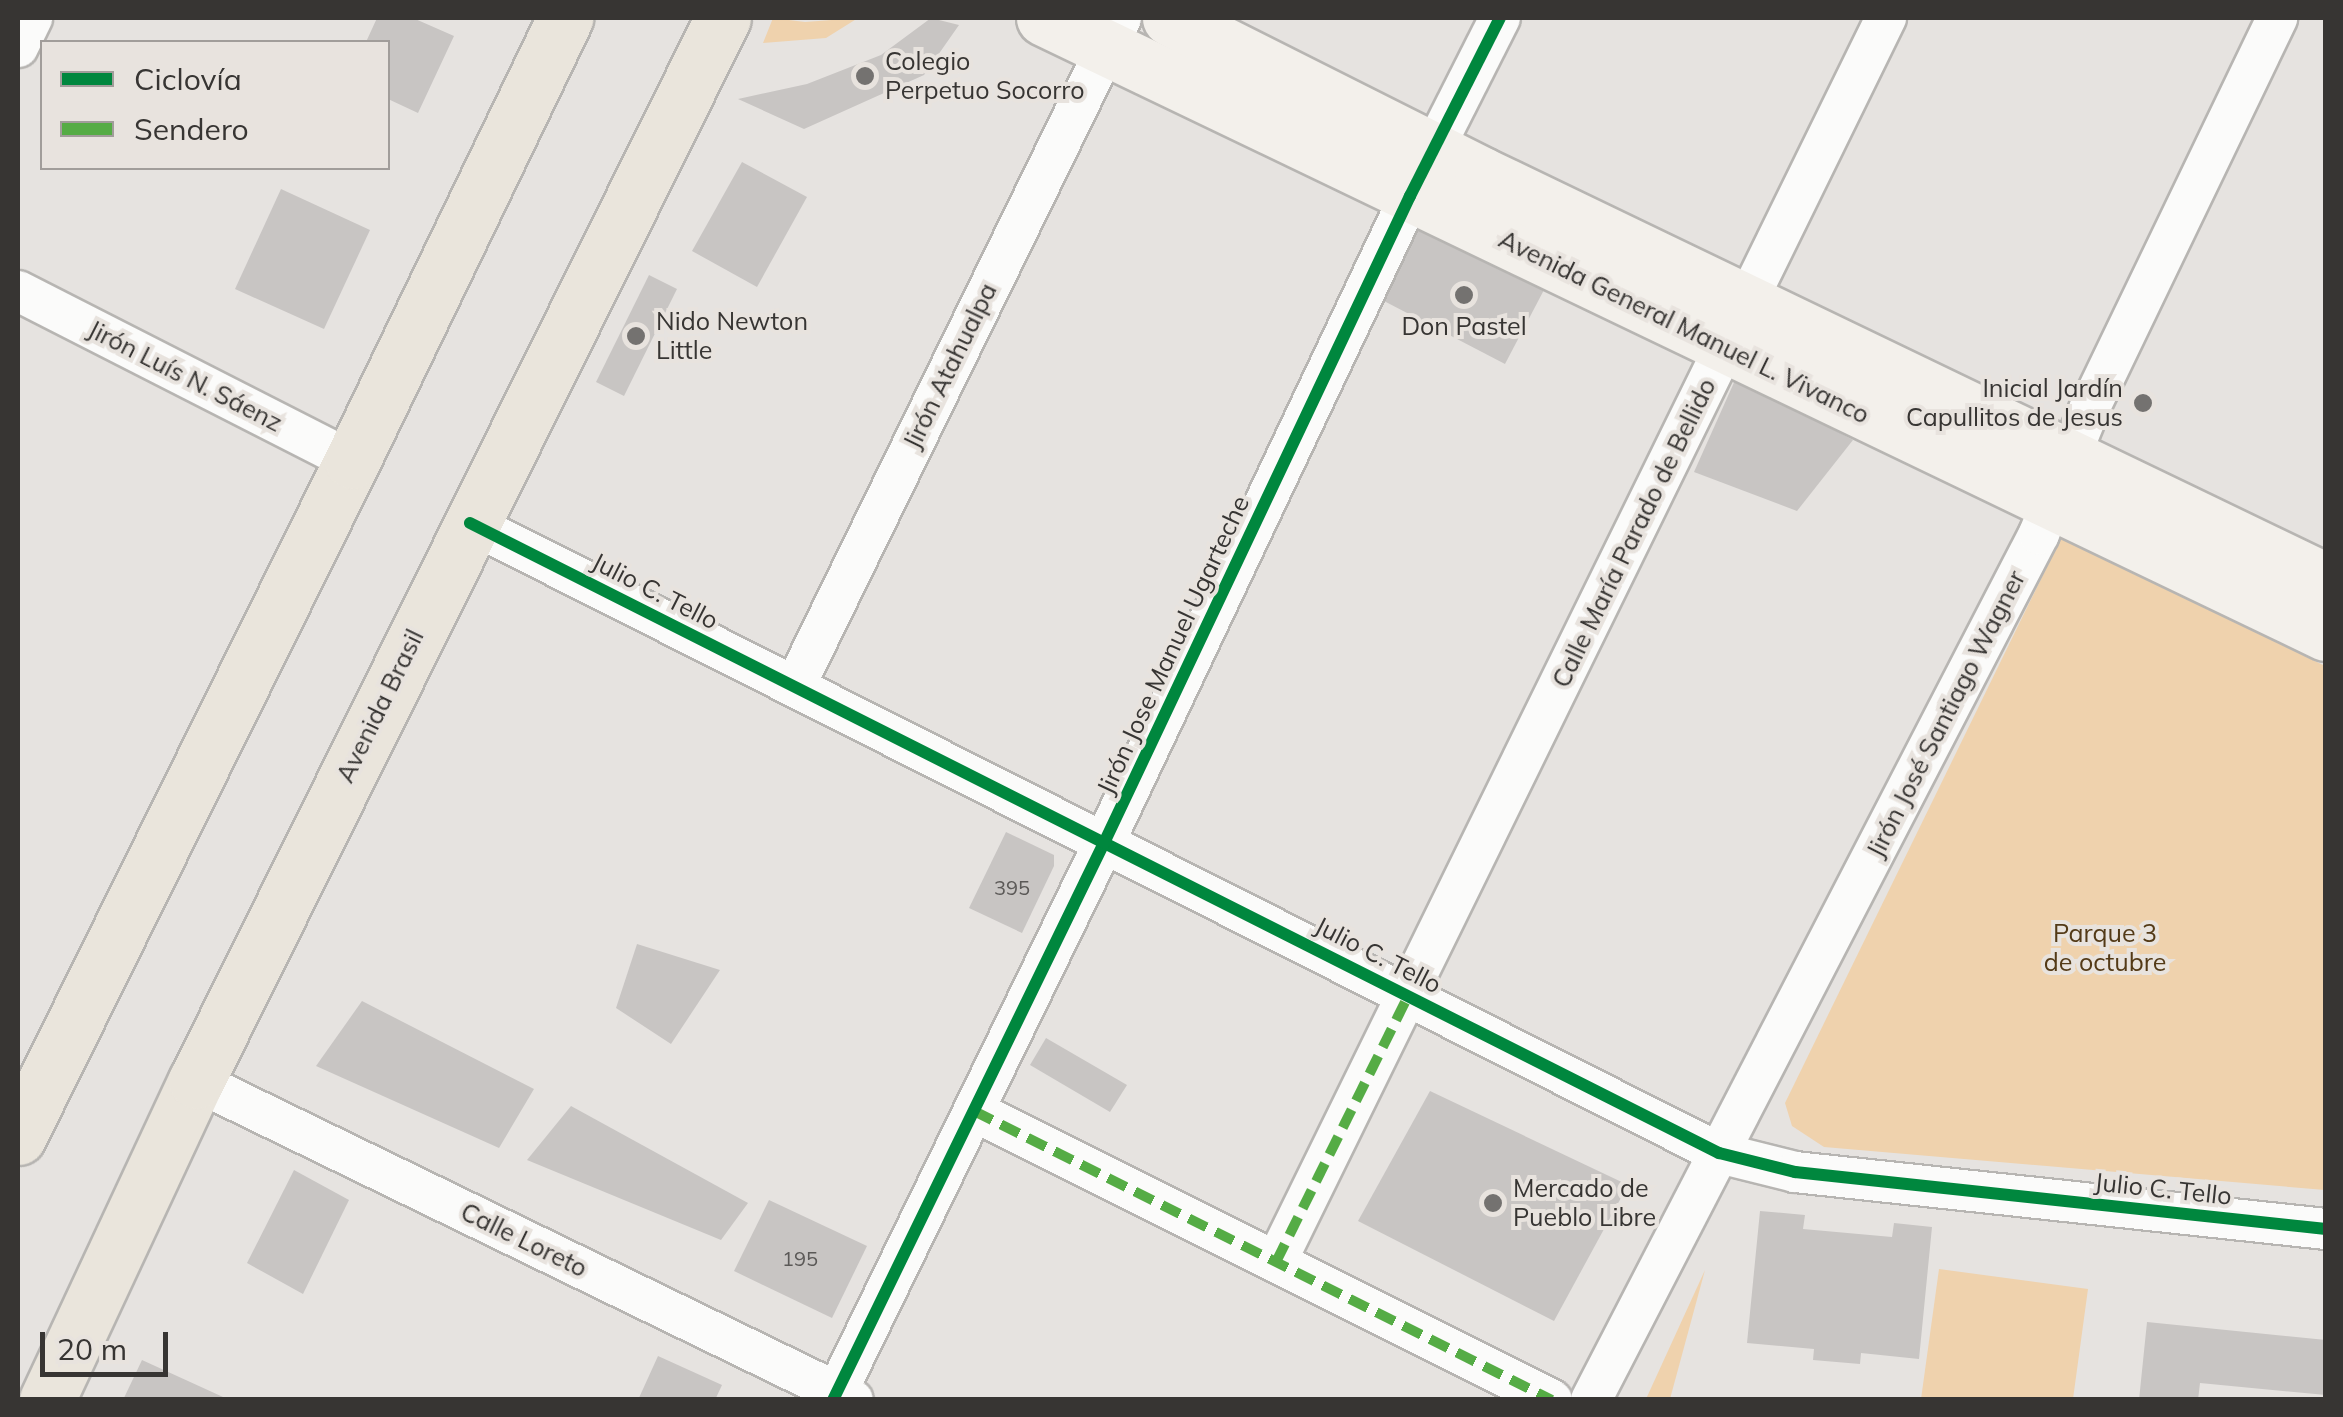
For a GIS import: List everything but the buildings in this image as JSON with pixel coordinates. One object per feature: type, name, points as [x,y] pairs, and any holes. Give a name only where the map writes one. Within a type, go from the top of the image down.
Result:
[{"type":"main road","points":[[24,1106],[352,460],[565,18]]},
{"type":"main road","name":"Avenida Brasil","points":[[42,1386],[723,18]]},
{"type":"street","points":[[18,47],[32,18]]},
{"type":"street","name":"Avenida General Manuel L. Vivanco","points":[[1044,18],[1113,32],[1410,196],[1734,324],[2062,482],[2326,633]]},
{"type":"street","name":"Avenida General Manuel L. Vivanco","points":[[1170,18],[1436,148],[1734,324]]},
{"type":"street","name":"Jirón Jose Manuel Ugarteche","points":[[841,1397],[1410,196],[1500,18]]},
{"type":"street","name":"Calle María Parado de Bellido","points":[[1276,1262],[1886,18]]},
{"type":"street","name":"Jirón José Santiago Wagner","points":[[1591,1400],[2062,482],[2090,407],[2276,18]]},
{"type":"street","name":"Jirón Atahualpa","points":[[795,686],[1113,32]]},
{"type":"street","name":"Jirón Luís N. Sáenz","points":[[18,290],[352,460]]},
{"type":"street","name":"Avenida General Manuel L. Vivanco","points":[[2062,482],[2326,581]]},
{"type":"street","name":"Julio C. Tello","points":[[470,523],[1719,1152],[1794,1172],[2326,1229]]},
{"type":"street","name":"Calle Loreto","points":[[196,1081],[841,1397]]},
{"type":"street","points":[[974,1111],[1552,1400]]},
{"type":"green space","points":[[773,18],[805,22],[858,18],[826,38],[763,43]]},
{"type":"green space","name":"Parque 3 de octubre","points":[[2062,536],[2325,666],[2325,1190],[1824,1147],[1792,1126],[1785,1103]]},
{"type":"green space","points":[[1939,1269],[2088,1289],[2073,1399],[1921,1399]]},
{"type":"green space","points":[[1705,1270],[1670,1399],[1646,1399]]},
{"type":"marked path","points":[[1276,1262],[1408,996]]},
{"type":"marked path","points":[[974,1111],[1552,1400]]},
{"type":"cycle path","points":[[833,1400],[1104,843],[1410,196],[1500,18]]},
{"type":"cycle path","points":[[470,523],[1719,1153],[1795,1172],[2326,1229]]},
{"type":"place","name":"Colegio Perpetuo Socorro","points":[[865,76]]},
{"type":"place","name":"Don Pastel","points":[[1464,295]]},
{"type":"place","name":"Nido Newton Little","points":[[636,336]]},
{"type":"place","name":"Inicial Jardín Capullitos de Jesus","points":[[2143,403]]},
{"type":"place","name":"Mercado de Pueblo Libre","points":[[1493,1203]]}]
